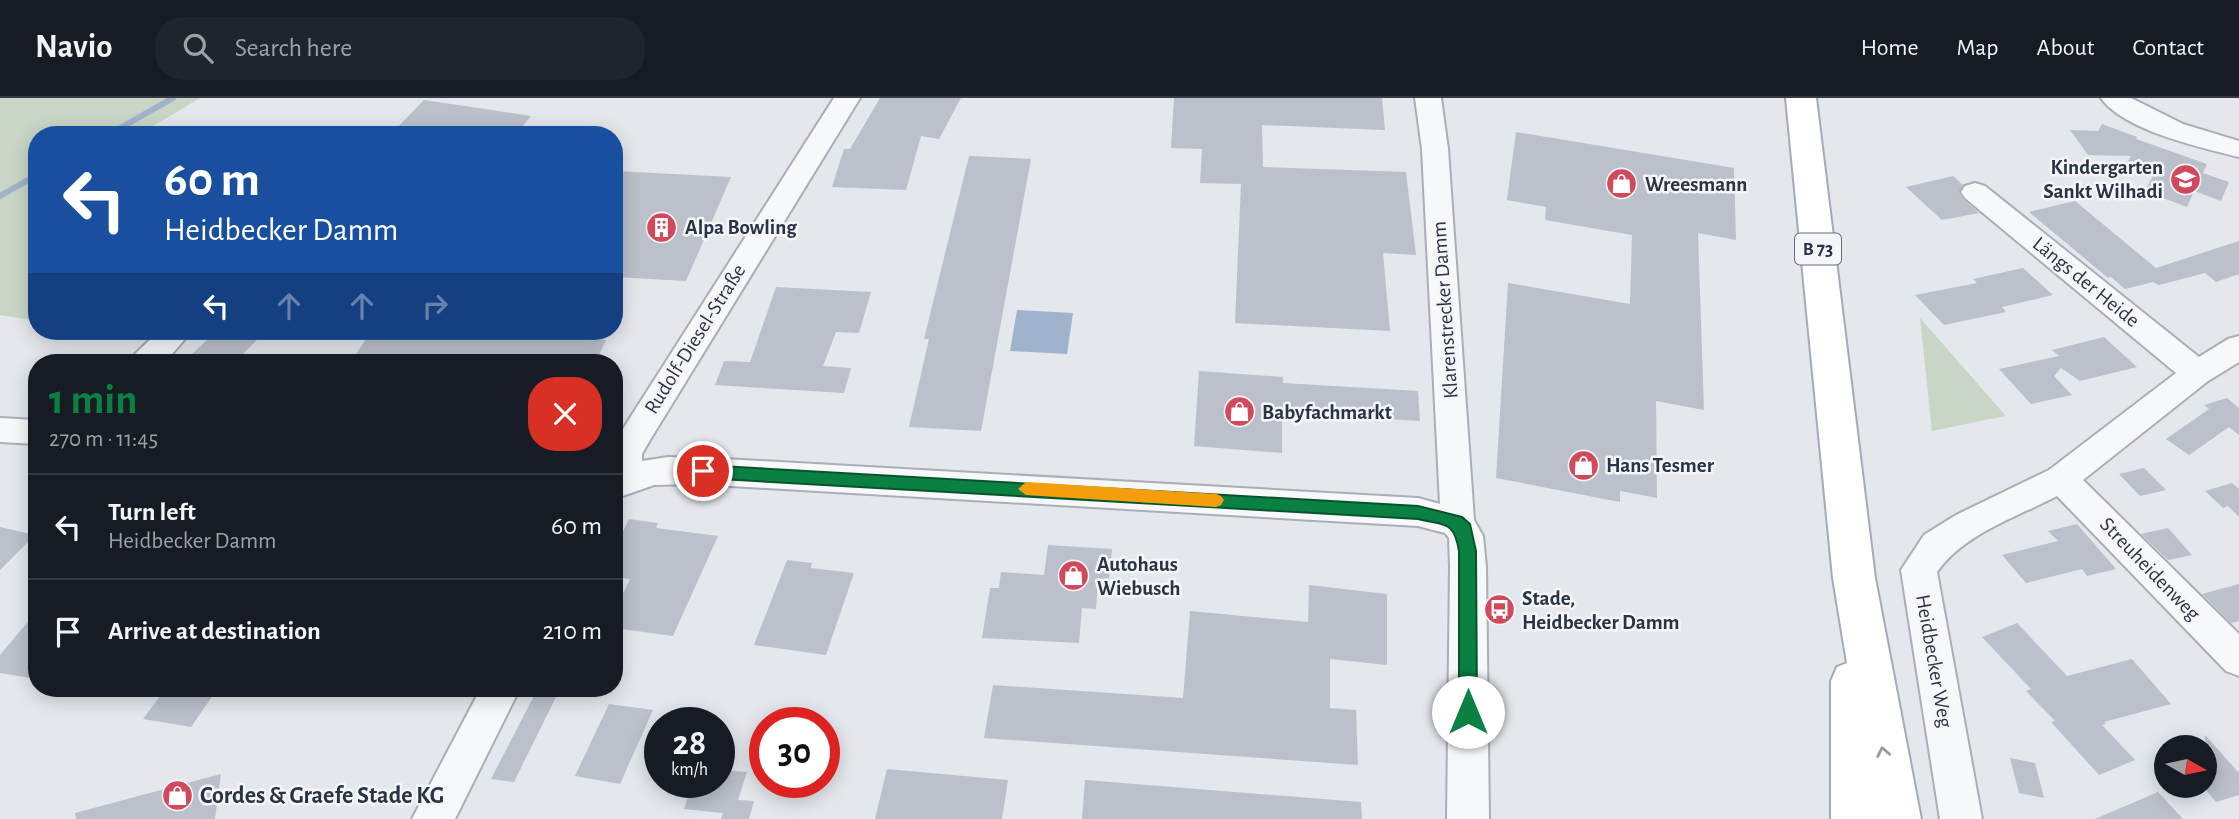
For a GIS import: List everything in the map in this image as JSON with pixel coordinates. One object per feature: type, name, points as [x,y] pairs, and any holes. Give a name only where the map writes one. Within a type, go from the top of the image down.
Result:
[{"type":"main road","name":"B 73","points":[[1801,98],[1854,578],[1897,819]]},
{"type":"main road","name":"B 73","points":[[1854,578],[1855,819]]},
{"type":"street","name":"Rudolf-Diesel-Straße","points":[[623,461],[638,431],[847,98]]},
{"type":"street","name":"Klarenstrecker Damm","points":[[1428,98],[1435,149],[1457,486],[1457,522],[1464,529],[1466,536],[1468,567],[1468,819]]},
{"type":"street","points":[[2113,98],[2133,113],[2181,133],[2239,149]]},
{"type":"street","name":"Längs der Heide","points":[[1975,192],[2222,367]]},
{"type":"street","points":[[154,354],[168,340]]},
{"type":"street","points":[[2061,479],[2222,367]]},
{"type":"street","points":[[0,429],[28,431]]},
{"type":"street","points":[[623,478],[659,470],[819,477],[1418,512],[1457,522]]},
{"type":"street","name":"Heidbecker Weg","points":[[1961,819],[1919,570],[1937,545],[1968,525],[2061,479]]},
{"type":"street","name":"Streuheidenweg","points":[[2061,479],[2239,659]]},
{"type":"street","points":[[433,819],[496,697]]},
{"type":"green space","points":[[0,98],[200,98],[153,126],[28,126],[28,320],[0,315]]},
{"type":"green space","points":[[1920,318],[2005,415],[2005,416],[1932,431]]},
{"type":"water","points":[[1017,310],[1073,313],[1067,354],[1010,351]]},
{"type":"building","points":[[880,98],[961,98],[939,139],[921,136],[906,190],[832,187],[844,149],[850,149]]},
{"type":"building","points":[[1174,98],[1382,98],[1385,130],[1262,125],[1263,167],[1406,172],[1416,255],[1383,253],[1390,331],[1235,323],[1241,184],[1200,183],[1202,149],[1171,148]]},
{"type":"building","points":[[424,100],[531,116],[523,126],[399,126]]},
{"type":"building","name":"Kindergarten Sankt Wilhadi","points":[[2102,124],[2207,164],[2203,173],[2229,182],[2221,201],[2194,191],[2187,207],[2145,191],[2153,176],[2125,166],[2131,156],[2088,155],[2070,130],[2098,131]]},
{"type":"building","points":[[1516,132],[1734,168],[1736,240],[1698,233],[1704,410],[1656,401],[1657,498],[1620,491],[1620,502],[1496,478],[1508,283],[1630,304],[1632,235],[1545,220],[1546,207],[1507,200]]},
{"type":"building","points":[[969,156],[1031,159],[981,431],[909,427],[929,339],[924,339]]},
{"type":"building","name":"Alpa Bowling","points":[[623,171],[731,177],[686,281],[623,278]]},
{"type":"building","points":[[1953,176],[1963,185],[1959,193],[1963,199],[1979,213],[1942,220],[1906,187]]},
{"type":"building","points":[[2075,201],[2156,268],[2239,241],[2239,274],[2216,282],[2205,273],[2159,285],[2153,282],[2125,289],[2029,212]]},
{"type":"building","points":[[2023,268],[2053,295],[2002,307],[2006,312],[1944,325],[1915,295],[1977,283],[1973,279]]},
{"type":"building","points":[[776,287],[871,292],[859,333],[836,332],[823,366],[851,368],[844,393],[715,385],[724,361],[750,362]]},
{"type":"building","points":[[2104,337],[2137,367],[2080,381],[2061,368],[2054,376],[2072,395],[2031,404],[1999,369],[2059,356],[2052,350]]},
{"type":"building","points":[[207,340],[257,340],[243,354],[192,354]]},
{"type":"building","points":[[365,340],[606,340],[600,354],[356,354]]},
{"type":"building","name":"Babyfachmarkt","points":[[1199,371],[1283,377],[1283,383],[1418,391],[1420,421],[1282,413],[1282,453],[1194,446]]},
{"type":"building","points":[[2227,398],[2239,408],[2239,435],[2229,427],[2189,455],[2166,439],[2209,409],[2204,405]]},
{"type":"building","points":[[2144,468],[2166,490],[2140,496],[2119,474]]},
{"type":"building","points":[[2232,483],[2239,489],[2239,517],[2228,506],[2223,508],[2205,491]]},
{"type":"building","points":[[629,519],[658,523],[656,528],[718,536],[673,636],[623,629],[623,593],[630,579],[623,578],[623,531]]},
{"type":"building","points":[[2077,524],[2116,569],[2087,576],[2082,569],[2026,583],[2002,555],[2058,541],[2048,531]]},
{"type":"building","points":[[0,527],[28,533],[28,542],[0,570]]},
{"type":"building","points":[[2168,528],[2192,555],[2168,560],[2141,534]]},
{"type":"building","points":[[1048,545],[1112,549],[1109,580],[1098,579],[1096,609],[1082,608],[1079,643],[982,638],[990,588],[999,588],[1001,572],[1044,575]]},
{"type":"building","points":[[787,560],[812,563],[811,568],[854,573],[826,655],[754,645]]},
{"type":"building","points":[[2239,584],[2239,621],[2231,623],[2202,594]]},
{"type":"building","points":[[1309,585],[1387,594],[1387,665],[1330,659],[1330,708],[1356,710],[1358,765],[984,738],[993,685],[1183,698],[1190,611],[1308,622]]},
{"type":"building","points":[[28,622],[28,678],[0,673],[0,655]]},
{"type":"building","points":[[2017,623],[2067,676],[2132,659],[2171,704],[2104,722],[2106,724],[2102,725],[2135,760],[2099,775],[2051,722],[2055,721],[2026,691],[2031,689],[1982,637]]},
{"type":"building","points":[[159,697],[212,697],[191,727],[143,719]]},
{"type":"building","points":[[533,697],[556,697],[514,782],[491,779]]},
{"type":"building","points":[[609,704],[644,709],[644,730],[620,784],[575,776]]},
{"type":"building","points":[[2217,748],[2239,773],[2239,795],[2216,802],[2213,798],[2217,798]]},
{"type":"building","points":[[2010,758],[2035,763],[2044,798],[2019,793]]},
{"type":"building","points":[[887,769],[1008,780],[1002,819],[875,819]]},
{"type":"building","points":[[735,771],[747,772],[738,800],[754,801],[749,819],[721,819],[723,813],[684,809],[688,798],[735,798]]},
{"type":"building","name":"Cordes & Graefe Stade KG","points":[[221,774],[215,819],[76,819],[75,813]]},
{"type":"building","points":[[1085,780],[1361,802],[1362,819],[1082,819]]},
{"type":"building","points":[[2154,794],[2154,798],[2164,798],[2183,819],[2095,819]]},
{"type":"waterway","points":[[124,126],[173,98]]},
{"type":"waterway","points":[[0,196],[28,180]]},
{"type":"slow traffic","points":[[1026,489],[1216,500]]},
{"type":"place","name":"Kindergarten Sankt Wilhadi","points":[[2186,179]]},
{"type":"place","name":"Wreesmann","points":[[1622,184]]},
{"type":"place","name":"Alpa Bowling","points":[[662,227]]},
{"type":"place","name":"Babyfachmarkt","points":[[1239,412]]},
{"type":"place","name":"Hans Tesmer","points":[[1583,465]]},
{"type":"place","name":"Autohaus Wiebusch","points":[[1074,576]]},
{"type":"place","name":"Stade, Heidbecker Damm","points":[[1499,610]]},
{"type":"place","name":"Cordes & Graefe Stade KG","points":[[177,796]]},
{"type":"route","points":[[703,471],[1418,512],[1457,522],[1464,529],[1466,536],[1468,567],[1468,712]]}]
